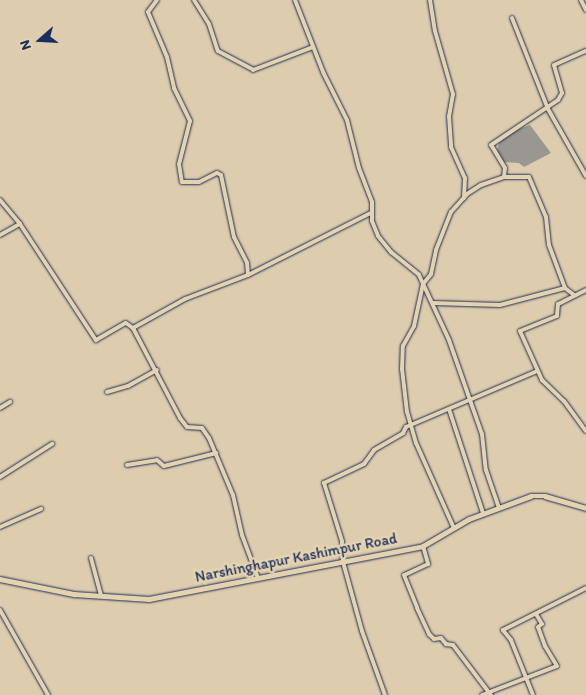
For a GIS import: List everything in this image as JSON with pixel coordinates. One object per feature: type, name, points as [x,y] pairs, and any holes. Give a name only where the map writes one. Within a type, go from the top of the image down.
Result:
[{"type":"street","points":[[157,0],[148,12],[167,57],[174,88],[190,121],[179,164],[182,182],[199,182],[220,175],[234,237],[247,263],[248,274]]},
{"type":"street","points":[[194,0],[209,24],[218,51],[253,70],[312,47]]},
{"type":"street","points":[[295,0],[312,47],[347,120],[358,168],[372,202],[371,213],[378,236],[391,252],[419,275],[432,303],[482,434],[486,470],[499,508]]},
{"type":"street","points":[[430,0],[434,31],[453,94],[449,126],[454,157],[465,178],[464,198]]},
{"type":"street","points":[[581,0],[586,10]]},
{"type":"street","points":[[512,18],[548,108],[586,176]]},
{"type":"street","points":[[504,176],[506,168],[491,146],[548,108],[562,93],[554,65],[586,51]]},
{"type":"street","points":[[453,526],[416,443],[407,412],[402,369],[403,346],[414,326],[423,284],[431,274],[436,250],[451,212],[464,198],[481,185],[504,176],[529,177],[546,217],[549,245],[565,288],[574,295]]},
{"type":"street","points":[[0,200],[20,224],[94,338],[102,337],[126,323],[133,328],[157,370],[180,418],[187,428],[202,428],[216,453],[233,496],[242,535],[258,578]]},
{"type":"street","points":[[133,328],[185,299],[248,274],[371,213]]},
{"type":"street","points":[[0,235],[20,224]]},
{"type":"street","points":[[432,303],[500,306],[565,288]]},
{"type":"street","points":[[586,290],[558,304],[557,316],[520,331],[537,372],[586,431]]},
{"type":"street","points":[[107,392],[128,386],[157,370]]},
{"type":"street","points":[[385,695],[374,669],[343,562],[342,541],[324,483],[364,464],[374,450],[412,424],[537,372]]},
{"type":"street","points":[[0,408],[10,402]]},
{"type":"street","points":[[449,409],[484,513]]},
{"type":"street","points":[[0,477],[52,444]]},
{"type":"street","points":[[127,465],[157,460],[164,466],[216,453]]},
{"type":"street","name":"Narshinghapur Kashimpur Road","points":[[0,579],[74,594],[148,599],[423,546],[453,526],[531,496],[546,496],[586,508]]},
{"type":"street","points":[[0,528],[41,509]]},
{"type":"street","points":[[423,546],[428,564],[404,575],[417,608],[434,639],[441,638],[453,645],[490,693]]},
{"type":"street","points":[[92,558],[101,595]]},
{"type":"street","points":[[533,695],[511,640],[503,630],[586,588]]},
{"type":"street","points":[[0,610],[48,695]]},
{"type":"street","points":[[482,695],[526,680],[557,666],[545,646],[538,627],[542,624],[536,614]]},
{"type":"shaded area","points":[[530,125],[551,153],[524,167],[519,163],[504,162],[497,151],[499,143],[513,131]]}]
